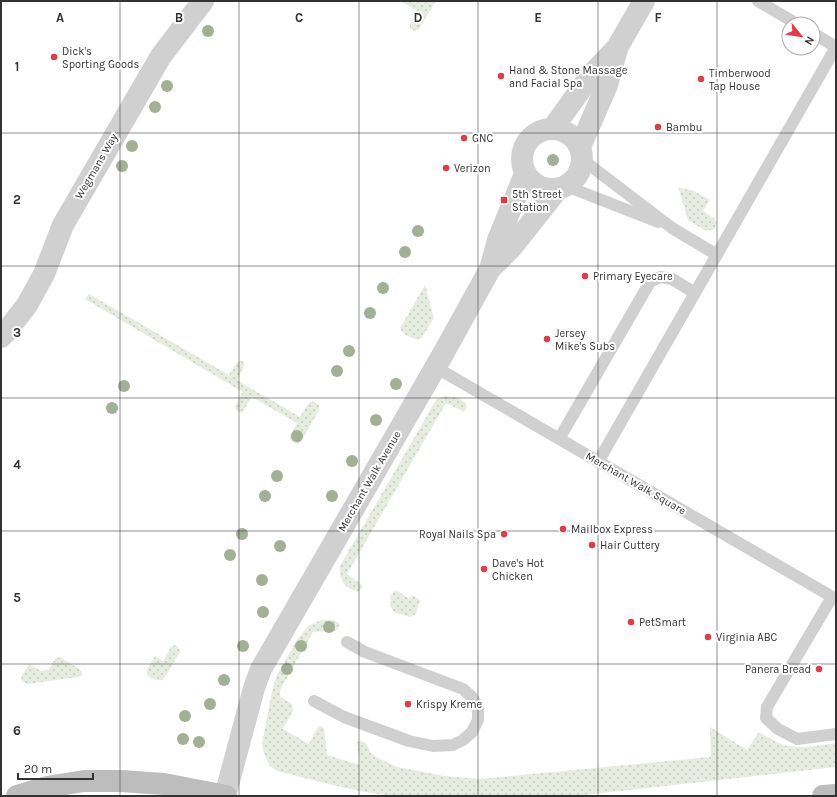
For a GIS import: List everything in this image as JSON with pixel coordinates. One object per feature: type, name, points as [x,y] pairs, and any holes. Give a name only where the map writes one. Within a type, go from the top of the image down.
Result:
[{"type":"street","name":"Wegmans Way","points":[[1,337],[27,305],[44,274],[63,225],[161,56],[203,1]]},
{"type":"street","points":[[553,128],[591,75],[617,48],[644,1]]},
{"type":"street","points":[[581,153],[608,85],[617,48]]},
{"type":"street","points":[[547,128],[557,128],[566,131],[573,136],[578,143],[581,153],[581,168],[578,175],[572,182],[562,187],[549,190],[531,182],[525,174],[522,166],[521,158],[527,141],[540,130],[547,128]]},
{"type":"street","points":[[490,269],[498,240],[525,174]]},
{"type":"street","name":"Merchant Walk Avenue","points":[[225,796],[254,688],[261,668],[490,269],[512,247],[562,187]]},
{"type":"street","points":[[16,796],[47,787],[84,781],[121,781],[164,784],[225,796]]},
{"type":"street","points":[[823,796],[836,795]]},
{"type":"lane","points":[[758,1],[783,16]]},
{"type":"lane","points":[[598,462],[836,47],[821,38]]},
{"type":"lane","points":[[581,153],[672,228]]},
{"type":"lane","points":[[562,187],[590,194],[672,228],[717,255]]},
{"type":"lane","points":[[559,439],[650,282],[660,277],[672,279],[695,292]]},
{"type":"lane","name":"Merchant Walk Square","points":[[435,367],[834,598]]},
{"type":"lane","points":[[834,598],[767,707],[766,718],[778,730],[797,739],[836,734]]},
{"type":"lane","points":[[314,701],[344,717],[409,741],[433,746],[453,744],[462,740],[472,732],[478,720],[478,708],[472,697],[464,689],[366,652],[347,642]]},
{"type":"shaded area","points":[[400,1],[436,1],[419,29],[415,31],[410,28],[410,24],[417,11]]},
{"type":"shaded area","points":[[678,187],[694,191],[710,200],[703,211],[715,219],[717,224],[715,229],[706,231],[688,220]]},
{"type":"shaded area","points":[[425,285],[434,318],[421,339],[406,335],[400,328]]},
{"type":"shaded area","points":[[89,294],[229,375],[237,362],[244,362],[244,366],[237,380],[300,417],[308,404],[312,401],[319,405],[319,410],[301,442],[296,444],[290,440],[290,436],[297,423],[252,397],[243,411],[239,412],[236,410],[235,406],[243,392],[85,299]]},
{"type":"shaded area","points":[[444,396],[457,397],[466,403],[467,407],[464,412],[446,403],[347,574],[361,584],[362,588],[358,592],[353,590],[343,583],[340,576],[340,566],[436,400]]},
{"type":"shaded area","points":[[396,590],[409,599],[412,595],[420,600],[416,614],[410,617],[394,612],[390,605],[391,595]]},
{"type":"shaded area","points":[[321,620],[333,620],[340,624],[336,631],[313,632],[280,690],[280,697],[292,704],[293,711],[283,729],[309,744],[317,728],[320,726],[324,728],[327,755],[360,765],[357,742],[362,741],[367,744],[370,752],[376,757],[397,767],[444,776],[480,779],[711,757],[710,727],[747,750],[759,732],[784,745],[794,747],[818,746],[836,743],[836,767],[575,796],[393,796],[349,789],[277,771],[270,766],[264,754],[262,744],[273,687],[277,675],[297,640],[308,626]]},
{"type":"shaded area","points":[[175,645],[179,648],[180,652],[163,680],[151,678],[147,675],[147,670],[155,656],[163,661],[171,647]]},
{"type":"shaded area","points":[[60,657],[79,669],[82,672],[81,676],[27,684],[22,681],[21,677],[29,664],[41,671],[49,670],[55,659]]},
{"type":"place","name":"Dick's Sporting Goods","points":[[54,57]]},
{"type":"place","name":"Hand & Stone Massage and Facial Spa","points":[[501,76]]},
{"type":"place","name":"Timberwood Tap House","points":[[701,79]]},
{"type":"place","name":"Bambu","points":[[658,127]]},
{"type":"place","name":"GNC","points":[[464,138]]},
{"type":"place","name":"Verizon","points":[[446,168]]},
{"type":"place","name":"5th Street Station","points":[[504,200]]},
{"type":"place","name":"Primary Eyecare","points":[[585,276]]},
{"type":"place","name":"Jersey Mike's Subs","points":[[547,339]]},
{"type":"place","name":"Mailbox Express","points":[[563,529]]},
{"type":"place","name":"Royal Nails Spa","points":[[504,534]]},
{"type":"place","name":"Hair Cuttery","points":[[592,545]]},
{"type":"place","name":"Dave's Hot Chicken","points":[[484,569]]},
{"type":"place","name":"PetSmart","points":[[631,622]]},
{"type":"place","name":"Virginia ABC","points":[[708,637]]},
{"type":"place","name":"Panera Bread","points":[[819,669]]},
{"type":"place","name":"Krispy Kreme","points":[[408,704]]}]
